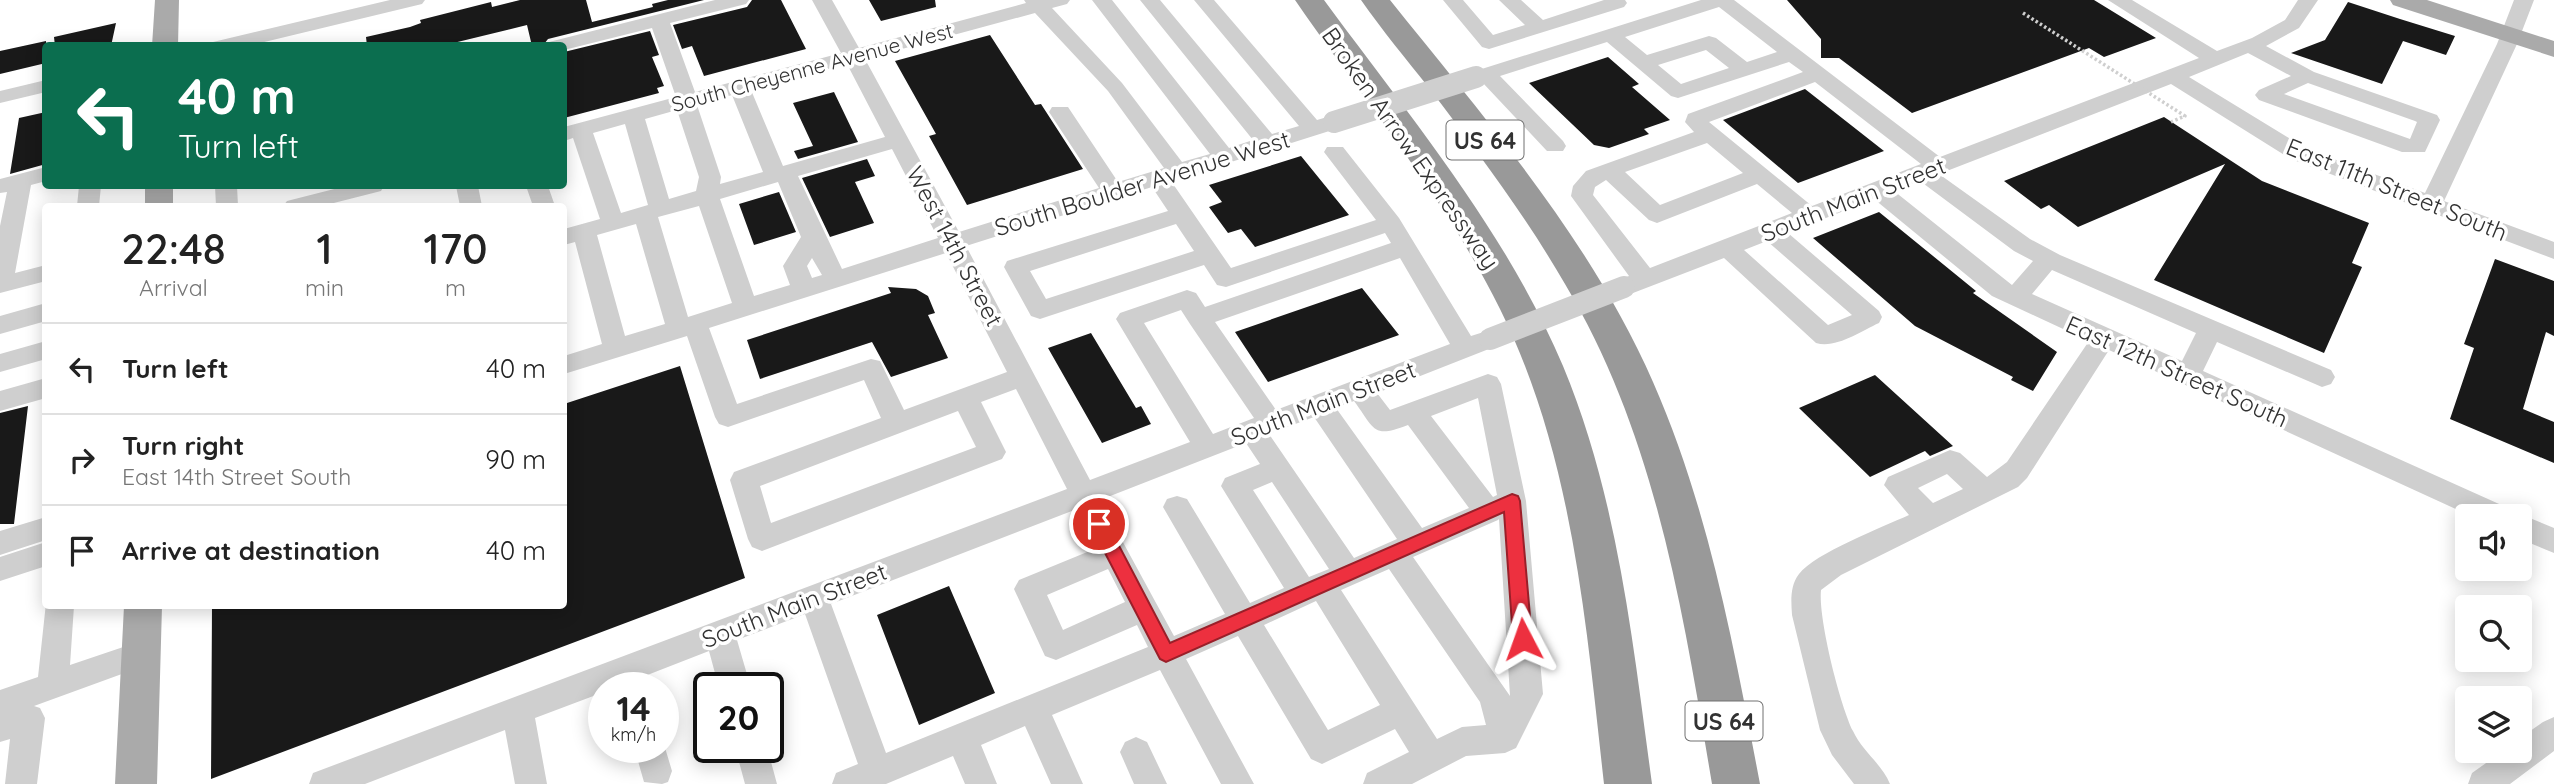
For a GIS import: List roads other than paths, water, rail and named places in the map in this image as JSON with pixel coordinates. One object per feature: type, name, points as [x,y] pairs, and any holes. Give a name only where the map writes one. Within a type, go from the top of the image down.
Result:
[{"type":"highway","points":[[1296,0],[1365,79]]},
{"type":"highway","name":"Broken Arrow Expressway","points":[[1308,0],[1477,237],[1519,311],[1562,413],[1594,541],[1628,784]]},
{"type":"highway","name":"US 64","points":[[1375,0],[1515,179],[1557,239],[1609,329],[1629,370],[1661,452],[1679,513],[1736,784]]},
{"type":"highway","points":[[1386,0],[1409,44]]},
{"type":"main road","points":[[165,42],[167,0]]},
{"type":"main road","points":[[2402,0],[2554,49]]},
{"type":"main road","points":[[136,784],[143,609]]},
{"type":"street","points":[[237,42],[415,0]]},
{"type":"street","points":[[567,43],[739,0]]},
{"type":"street","name":"West 14th Street","points":[[822,0],[1023,376],[1166,654],[1238,784]]},
{"type":"street","name":"South Cheyenne Avenue West","points":[[572,132],[854,57],[1036,3],[1060,0]]},
{"type":"street","points":[[1102,0],[1224,157]]},
{"type":"street","points":[[1150,0],[1267,144]]},
{"type":"street","points":[[1204,0],[1324,126]]},
{"type":"street","points":[[1453,0],[1489,43],[1618,3],[1614,0]]},
{"type":"street","points":[[1509,0],[1540,28]]},
{"type":"street","points":[[1563,0],[1580,15]]},
{"type":"street","points":[[1721,0],[1818,74],[2022,245],[2048,259],[2322,377]]},
{"type":"street","name":"South Boulder Avenue West","points":[[567,364],[1721,0]]},
{"type":"street","points":[[2118,0],[2216,59]]},
{"type":"street","name":"South Main Street","points":[[644,672],[720,633],[2250,46],[2292,23],[2308,0]]},
{"type":"street","points":[[2431,204],[2507,44],[2524,0]]},
{"type":"street","points":[[1036,3],[1115,87],[1167,175],[1181,215],[1226,279],[1391,223]]},
{"type":"street","points":[[659,20],[710,177],[707,196],[746,308]]},
{"type":"street","points":[[1611,35],[1678,92],[1791,54]]},
{"type":"street","points":[[1644,63],[1709,42],[1744,69]]},
{"type":"street","points":[[2250,46],[2307,76],[2429,120],[2417,146],[2410,147],[2266,95],[2307,76]]},
{"type":"street","points":[[1810,216],[1696,122],[1696,118],[1818,74]]},
{"type":"street","points":[[1481,76],[1555,146]]},
{"type":"street","name":"East 11th Street South","points":[[2173,76],[2299,154],[2554,251]]},
{"type":"street","points":[[0,97],[42,87]]},
{"type":"street","points":[[739,87],[780,174],[836,279]]},
{"type":"street","points":[[1060,112],[1112,192]]},
{"type":"street","points":[[633,116],[653,211],[687,327],[728,417],[872,368],[897,424]]},
{"type":"street","points":[[572,132],[613,223]]},
{"type":"street","points":[[2347,172],[2367,132]]},
{"type":"street","points":[[1635,283],[1627,258],[1582,196],[1581,188],[1587,181],[1609,170],[1710,134]]},
{"type":"street","points":[[616,349],[574,234],[898,140]]},
{"type":"street","points":[[1335,152],[1391,223],[1465,348]]},
{"type":"street","points":[[1609,170],[1657,215],[1758,175]]},
{"type":"street","points":[[42,175],[10,183],[0,285],[42,274]]},
{"type":"street","points":[[307,203],[360,189]]},
{"type":"street","name":"East 12th Street South","points":[[1878,190],[2001,290],[2471,504]]},
{"type":"street","points":[[1181,215],[1016,267],[1040,310],[1209,255]]},
{"type":"street","points":[[1728,248],[1825,337],[1870,317],[1771,231]]},
{"type":"street","points":[[804,290],[795,266],[813,237]]},
{"type":"street","points":[[1199,318],[1406,247]]},
{"type":"street","points":[[2015,297],[2048,259]]},
{"type":"street","points":[[1207,447],[1129,319],[1187,299],[1262,427],[1324,584],[1431,758]]},
{"type":"street","points":[[0,325],[42,313]]},
{"type":"street","points":[[2188,376],[2210,329]]},
{"type":"street","points":[[1874,784],[1843,745],[1836,730],[1804,599],[1808,585],[1816,575],[2008,479],[2017,470],[2104,338]]},
{"type":"street","points":[[0,363],[42,351]]},
{"type":"street","points":[[967,399],[992,452],[762,539],[744,480],[1023,376]]},
{"type":"street","points":[[1359,389],[1385,423],[1488,384],[1500,506],[1527,694],[1505,738]]},
{"type":"street","points":[[0,401],[42,389]]},
{"type":"street","points":[[1319,404],[1495,696],[1505,738]]},
{"type":"street","points":[[1413,412],[1500,506]]},
{"type":"street","points":[[1930,518],[1898,485],[1950,461],[1985,492]]},
{"type":"street","points":[[1277,468],[1235,486],[1324,584]]},
{"type":"street","points":[[848,784],[890,774],[962,737],[1166,654],[1500,506]]},
{"type":"street","points":[[1177,507],[1322,749],[1401,710]]},
{"type":"street","points":[[0,543],[42,529]]},
{"type":"street","points":[[2532,531],[2554,541]]},
{"type":"street","points":[[1115,553],[1029,589],[1056,648],[1143,608]]},
{"type":"street","points":[[0,569],[42,555]]},
{"type":"street","points":[[814,597],[850,697],[890,774]]},
{"type":"street","points":[[53,685],[59,609]]},
{"type":"street","points":[[720,633],[731,672]]},
{"type":"street","points":[[0,704],[141,654]]},
{"type":"street","name":"South Main Street","points":[[337,782],[519,711],[588,691]]},
{"type":"street","points":[[1033,708],[1067,784]]},
{"type":"street","points":[[519,711],[531,784]]},
{"type":"street","points":[[0,728],[29,718],[21,784]]},
{"type":"street","points":[[2484,784],[2554,732]]},
{"type":"street","points":[[962,737],[981,784]]},
{"type":"street","points":[[1379,784],[1462,742],[1505,738]]},
{"type":"street","points":[[1136,751],[1151,784]]},
{"type":"street","points":[[755,763],[761,784]]}]
